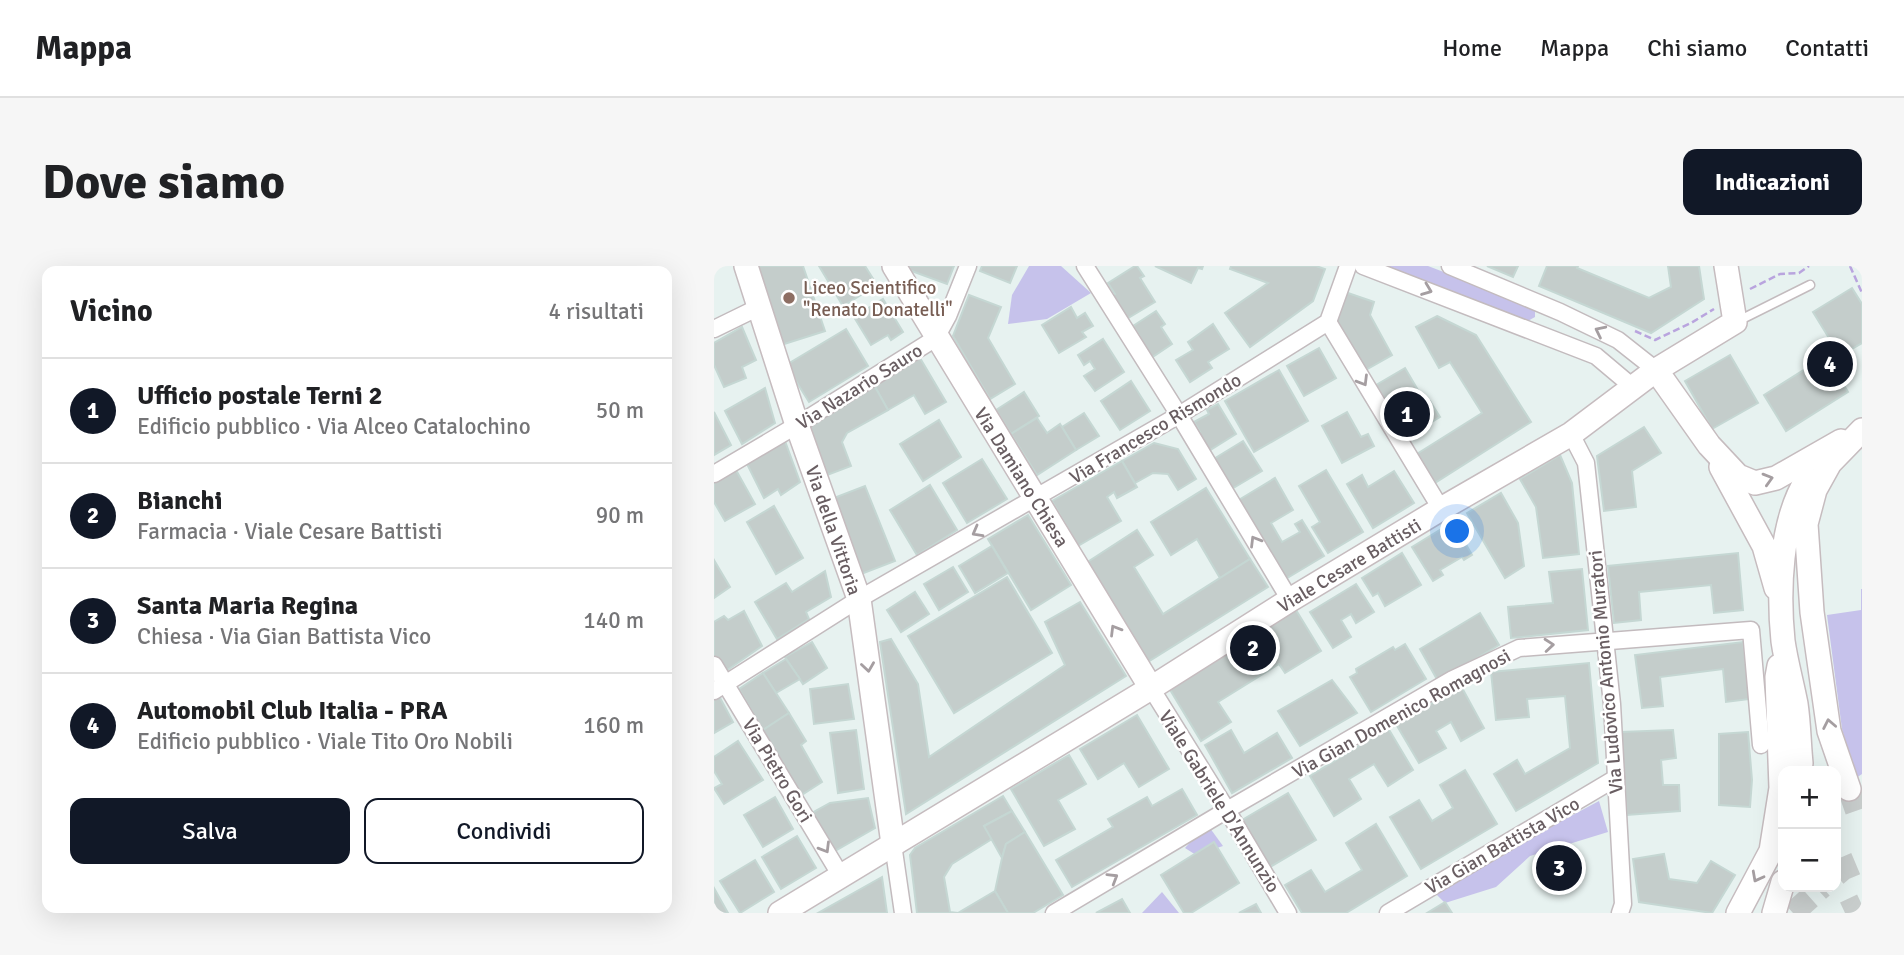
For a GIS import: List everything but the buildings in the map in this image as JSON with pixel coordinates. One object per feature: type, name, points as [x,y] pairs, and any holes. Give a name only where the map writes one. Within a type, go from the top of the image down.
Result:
[{"type":"street","name":"Via della Vittoria","points":[[746,266],[797,425],[859,599],[893,844]]},
{"type":"street","name":"Via Damiano Chiesa","points":[[894,266],[1151,688]]},
{"type":"street","name":"Via Nazario Sauro","points":[[714,474],[936,338],[968,266]]},
{"type":"street","points":[[1085,266],[1179,415],[1290,600]]},
{"type":"street","points":[[1348,266],[1328,322],[1441,509]]},
{"type":"street","points":[[1363,266],[1596,356],[1634,388]]},
{"type":"street","points":[[1450,266],[1560,312],[1618,340],[1656,370],[1709,445],[1764,546],[1781,602]]},
{"type":"street","points":[[1726,266],[1735,322]]},
{"type":"street","points":[[714,329],[759,307]]},
{"type":"street","points":[[1549,337],[1560,312]]},
{"type":"street","name":"Via Francesco Rismondo","points":[[720,688],[859,599],[1179,415],[1328,322]]},
{"type":"street","name":"Viale Cesare Battisti","points":[[780,913],[1151,688],[1290,600],[1571,434],[1656,370],[1735,322]]},
{"type":"street","points":[[1709,445],[1738,476],[1755,483],[1776,478],[1862,430]]},
{"type":"street","points":[[1801,766],[1796,706],[1783,643],[1781,602],[1783,557],[1790,517],[1813,469],[1862,430]]},
{"type":"street","points":[[1849,789],[1829,731],[1812,612],[1806,524],[1815,490],[1830,463],[1862,430]]},
{"type":"street","name":"Via Ludovico Antonio Muratori","points":[[1571,434],[1586,463],[1612,704],[1623,904],[1620,913]]},
{"type":"street","name":"Via Gian Domenico Romagnosi","points":[[1054,913],[1453,679],[1519,648],[1751,630],[1760,745]]},
{"type":"street","points":[[1738,913],[1770,851],[1781,788],[1777,677],[1783,643]]},
{"type":"street","name":"Via Pietro Gori","points":[[714,665],[720,688],[842,876]]},
{"type":"street","name":"Viale Gabriele D'Annunzio","points":[[1151,688],[1288,913]]},
{"type":"street","name":"Via Gian Battista Vico","points":[[1388,913],[1616,778]]},
{"type":"street","points":[[893,844],[903,913]]},
{"type":"street","points":[[1774,913],[1780,892]]},
{"type":"lane","points":[[1735,322],[1810,285]]},
{"type":"path","points":[[1629,329],[1655,340],[1780,274],[1799,273],[1810,266]]},
{"type":"path","points":[[1850,266],[1862,293]]},
{"type":"shaded area","points":[[1029,266],[1061,266],[1091,293],[1047,319],[1008,324],[1012,295]]},
{"type":"shaded area","points":[[1387,266],[1428,266],[1535,307],[1535,317],[1526,322]]},
{"type":"shaded area","points":[[1861,589],[1862,774],[1856,778],[1842,729],[1827,615],[1861,610]]},
{"type":"shaded area","points":[[1599,801],[1608,832],[1530,856],[1496,887],[1445,903],[1432,890]]},
{"type":"shaded area","points":[[1207,824],[1223,846],[1196,855],[1185,848]]},
{"type":"shaded area","points":[[1162,892],[1179,913],[1142,913]]},
{"type":"tunnel","points":[[1849,789],[1857,812],[1862,818]]},
{"type":"tunnel","points":[[1841,871],[1862,861]]},
{"type":"tunnel","points":[[1793,913],[1816,892]]},
{"type":"tunnel","points":[[1845,913],[1862,905]]},
{"type":"place","name":"Liceo Scientifico \"Renato Donatelli\"","points":[[789,298]]},
{"type":"place","name":"Automobil Club Italia - PRA","points":[[1830,364]]},
{"type":"place","name":"Ufficio postale Terni 2","points":[[1407,414]]},
{"type":"place","name":"Bianchi","points":[[1253,648]]},
{"type":"place","name":"Santa Maria Regina","points":[[1559,868]]}]
